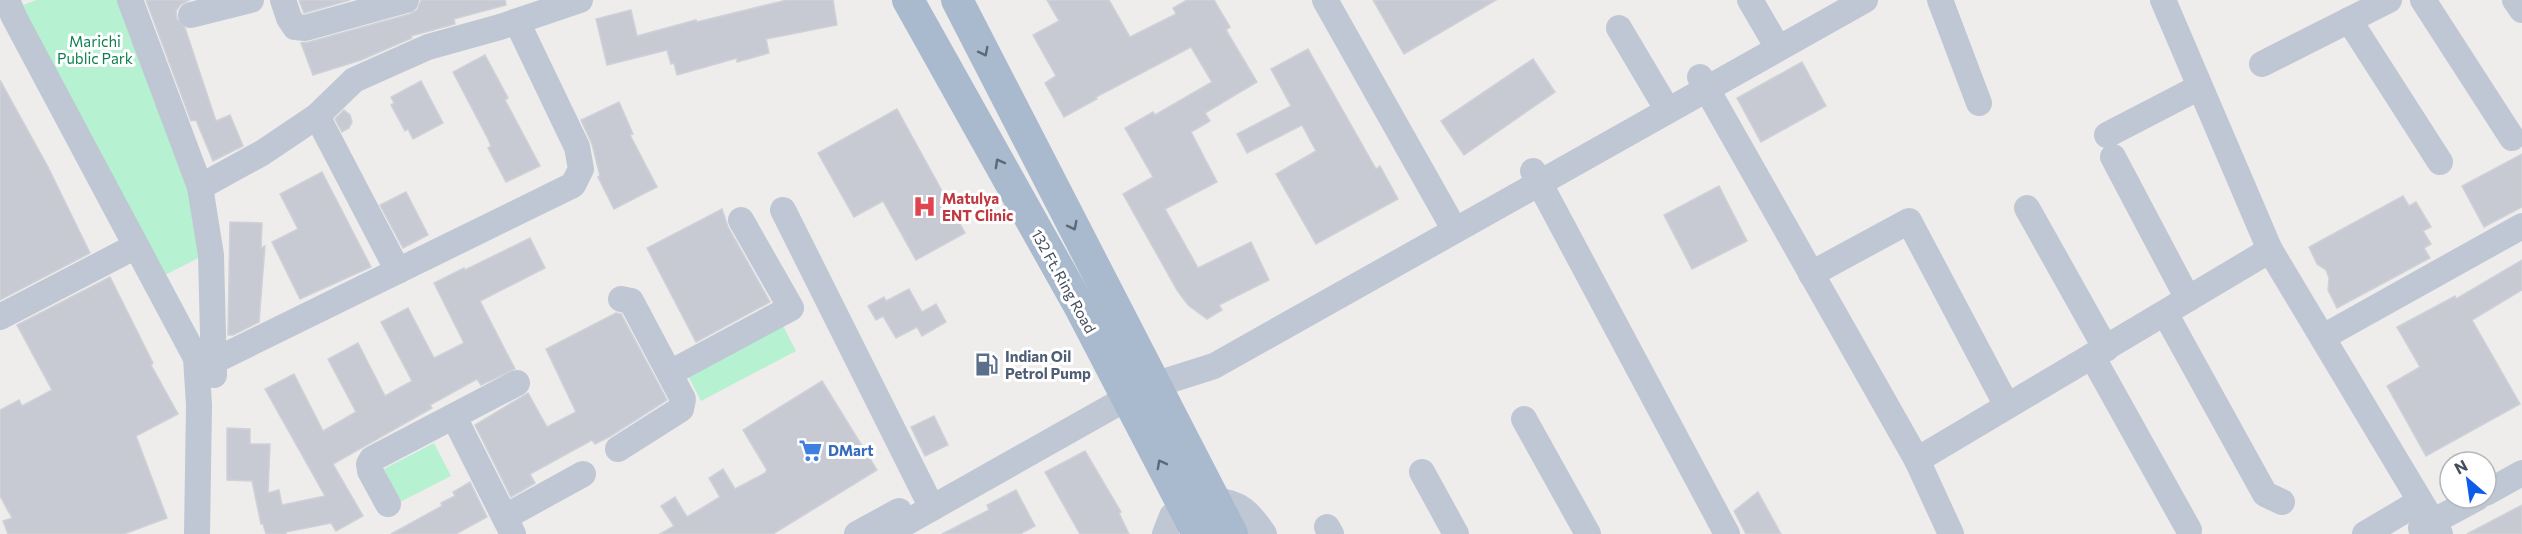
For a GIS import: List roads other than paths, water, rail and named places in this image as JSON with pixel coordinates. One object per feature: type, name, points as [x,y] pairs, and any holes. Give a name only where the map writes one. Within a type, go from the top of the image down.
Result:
[{"type":"main road","name":"132 Ft. Ring Road","points":[[908,0],[1081,309],[1198,534]]},
{"type":"main road","name":"132 Ft. Ring Road","points":[[957,0],[1232,534]]},
{"type":"street","points":[[7,0],[196,358],[199,405],[198,533]]},
{"type":"street","points":[[130,0],[200,187],[211,255],[214,361],[198,533]]},
{"type":"street","points":[[191,15],[251,0]]},
{"type":"street","points":[[283,0],[289,18],[295,27],[305,28],[406,0]]},
{"type":"street","points":[[200,187],[262,153],[317,116],[354,80],[428,47],[518,22],[580,0]]},
{"type":"street","points":[[1750,0],[1771,36]]},
{"type":"street","points":[[857,534],[929,502],[1151,377],[1209,353],[1448,218],[1536,177],[1661,99],[1703,83],[1771,36],[1834,0]]},
{"type":"street","points":[[1151,377],[1214,366],[1536,177],[1703,83],[1865,0]]},
{"type":"street","points":[[1940,0],[1978,103]]},
{"type":"street","points":[[2151,0],[2190,92],[2265,253],[2425,525]]},
{"type":"street","points":[[2163,0],[2265,253],[2323,337],[2425,525]]},
{"type":"street","points":[[2262,64],[2389,0]]},
{"type":"street","points":[[2423,0],[2512,138]]},
{"type":"street","points":[[2516,0],[2522,10]]},
{"type":"street","points":[[1332,3],[1448,218]]},
{"type":"street","points":[[2349,20],[2440,162]]},
{"type":"street","points":[[214,361],[573,185],[581,169],[577,147],[518,22]]},
{"type":"street","points":[[1619,28],[1661,99]]},
{"type":"street","points":[[1703,83],[1917,460],[1950,534]]},
{"type":"street","points":[[2188,299],[2110,146],[2190,92]]},
{"type":"street","points":[[317,116],[398,271]]},
{"type":"street","points":[[1536,177],[1727,534]]},
{"type":"street","points":[[2027,208],[2189,530]]},
{"type":"street","points":[[783,210],[929,502]]},
{"type":"street","points":[[741,220],[791,308]]},
{"type":"street","points":[[1811,274],[1909,221],[2007,406]]},
{"type":"street","points":[[2323,337],[2522,226]]},
{"type":"street","points":[[0,317],[136,246]]},
{"type":"street","points":[[1917,460],[2265,253]]},
{"type":"street","points":[[670,373],[824,291]]},
{"type":"street","points":[[618,449],[681,409],[683,399],[631,301],[621,298]]},
{"type":"street","points":[[2165,313],[2265,494],[2282,502]]},
{"type":"street","points":[[388,504],[370,471],[369,464],[372,459],[517,383]]},
{"type":"street","points":[[454,417],[509,525],[583,474]]},
{"type":"street","points":[[1524,419],[1588,534]]},
{"type":"street","points":[[1422,472],[1456,534]]},
{"type":"street","points":[[2498,486],[2522,473]]},
{"type":"street","points":[[1214,500],[1233,502],[1253,518],[1264,534]]},
{"type":"street","points":[[886,534],[929,502]]},
{"type":"street","points":[[1165,534],[1172,516],[1184,506]]},
{"type":"street","points":[[2365,534],[2425,525],[2454,510]]},
{"type":"place","name":"Matulya ENT Clinic","points":[[924,207]]},
{"type":"place","name":"Indian Oil Petrol Pump","points":[[987,365]]},
{"type":"place","name":"DMart","points":[[810,450]]},
{"type":"park label","name":"Marichi Public Park","points":[[95,50]]}]
